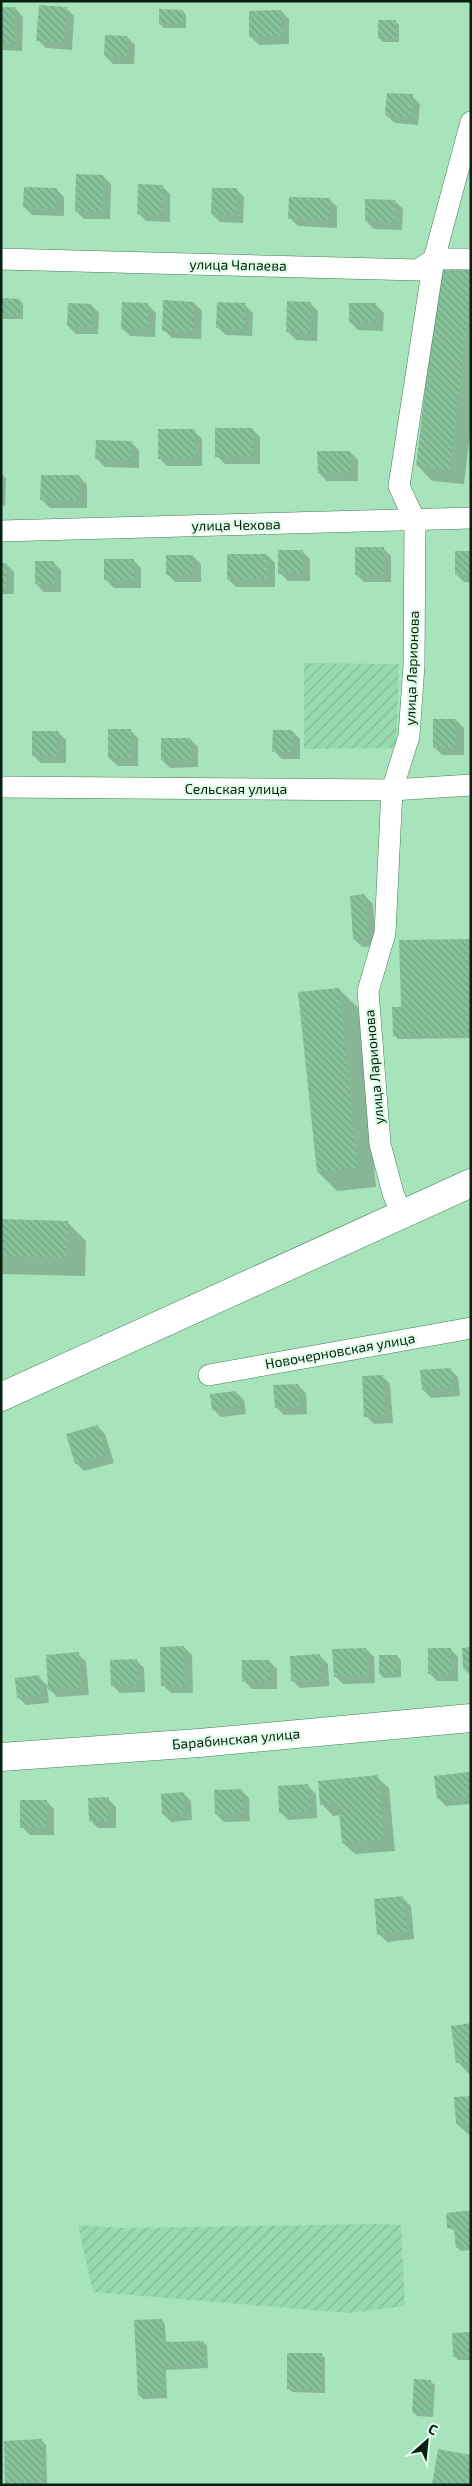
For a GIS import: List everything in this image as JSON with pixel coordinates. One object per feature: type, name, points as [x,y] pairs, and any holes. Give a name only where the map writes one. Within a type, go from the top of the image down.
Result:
[{"type":"main road","points":[[1,1397],[471,1183]]},
{"type":"main road","name":"Барабинская улица","points":[[1,1757],[199,1743],[471,1718]]},
{"type":"street","name":"улица Ларионова","points":[[402,1215],[393,1193],[380,1144],[368,991],[385,933],[392,790],[409,736],[414,664],[415,521],[399,486],[434,259],[471,122]]},
{"type":"street","name":"улица Чапаева","points":[[1,260],[418,270],[434,259],[471,258]]},
{"type":"street","name":"улица Чехова","points":[[1,531],[471,518]]},
{"type":"street","name":"Сельская улица","points":[[1,787],[392,790],[471,785]]},
{"type":"street","name":"Новочерновская улица","points":[[209,1375],[471,1328]]},
{"type":"shaded area","points":[[304,663],[399,664],[396,748],[304,749]]},
{"type":"shaded area","points":[[78,2225],[123,2228],[401,2225],[405,2306],[349,2313],[93,2292]]},
{"type":"building","points":[[39,5],[67,7],[64,43],[36,41]]},
{"type":"building","points":[[1,7],[15,7],[14,44],[1,43]]},
{"type":"building","points":[[159,9],[183,10],[183,25],[159,24]]},
{"type":"building","points":[[281,10],[282,36],[249,37],[249,11]]},
{"type":"building","points":[[378,20],[396,20],[396,39],[378,39]]},
{"type":"building","points":[[105,35],[127,36],[127,57],[104,56]]},
{"type":"building","points":[[387,93],[413,94],[411,118],[385,115]]},
{"type":"building","points":[[76,174],[103,175],[102,212],[75,211]]},
{"type":"building","points":[[138,184],[163,185],[162,215],[137,214]]},
{"type":"building","points":[[24,187],[57,188],[56,209],[23,207]]},
{"type":"building","points":[[212,188],[237,188],[236,215],[211,214]]},
{"type":"building","points":[[289,197],[330,198],[329,220],[288,219]]},
{"type":"building","points":[[365,199],[395,200],[394,222],[365,221]]},
{"type":"building","points":[[440,263],[471,266],[471,287],[450,470],[416,466]]},
{"type":"building","points":[[1,298],[20,299],[20,316],[1,315]]},
{"type":"building","points":[[163,300],[194,302],[193,332],[162,331]]},
{"type":"building","points":[[287,301],[311,302],[310,333],[286,332]]},
{"type":"building","points":[[122,302],[148,303],[147,329],[121,329]]},
{"type":"building","points":[[217,302],[245,303],[245,329],[216,328]]},
{"type":"building","points":[[68,303],[92,304],[91,327],[67,326]]},
{"type":"building","points":[[349,303],[376,303],[375,323],[349,322]]},
{"type":"building","points":[[215,428],[253,428],[253,457],[215,457]]},
{"type":"building","points":[[158,429],[195,429],[195,459],[158,459]]},
{"type":"building","points":[[96,440],[132,441],[131,460],[95,459]]},
{"type":"building","points":[[317,451],[351,451],[351,473],[318,473]]},
{"type":"building","points":[[41,475],[79,475],[79,500],[40,500]]},
{"type":"building","points":[[355,547],[384,547],[384,575],[355,575]]},
{"type":"building","points":[[278,550],[303,550],[303,573],[278,574]]},
{"type":"building","points":[[455,551],[471,551],[471,575],[455,575]]},
{"type":"building","points":[[227,554],[267,554],[267,579],[227,579]]},
{"type":"building","points":[[166,555],[193,555],[193,575],[166,575]]},
{"type":"building","points":[[104,559],[134,559],[134,581],[104,580]]},
{"type":"building","points":[[35,561],[54,561],[54,584],[35,584]]},
{"type":"building","points":[[1,563],[7,563],[7,587],[1,587]]},
{"type":"building","points":[[433,719],[456,719],[456,748],[433,748]]},
{"type":"building","points":[[108,729],[131,729],[131,758],[108,758]]},
{"type":"building","points":[[273,730],[292,730],[292,752],[272,752]]},
{"type":"building","points":[[32,731],[58,731],[58,756],[32,756]]},
{"type":"building","points":[[161,738],[190,738],[191,760],[161,760]]},
{"type":"building","points":[[365,894],[368,939],[353,939],[350,896]]},
{"type":"building","points":[[471,939],[471,1035],[393,1036],[392,1007],[401,1007],[399,940]]},
{"type":"building","points":[[339,988],[358,1168],[317,1172],[298,992]]},
{"type":"building","points":[[1,1219],[68,1221],[67,1258],[1,1256]]},
{"type":"building","points":[[451,1368],[452,1388],[422,1390],[420,1370]]},
{"type":"building","points":[[383,1375],[386,1415],[364,1417],[362,1376]]},
{"type":"building","points":[[298,1384],[300,1406],[275,1408],[273,1385]]},
{"type":"building","points":[[236,1391],[238,1407],[212,1410],[210,1394]]},
{"type":"building","points":[[98,1425],[106,1455],[75,1464],[66,1434]]},
{"type":"building","points":[[184,1646],[186,1685],[161,1686],[160,1647]]},
{"type":"building","points":[[471,1647],[471,1669],[463,1669],[462,1648]]},
{"type":"building","points":[[366,1648],[367,1675],[334,1677],[332,1649]]},
{"type":"building","points":[[428,1648],[451,1648],[451,1674],[428,1674]]},
{"type":"building","points":[[79,1652],[81,1688],[48,1690],[46,1655]]},
{"type":"building","points":[[320,1654],[322,1679],[291,1681],[290,1656]]},
{"type":"building","points":[[379,1655],[397,1655],[398,1674],[379,1674]]},
{"type":"building","points":[[137,1659],[138,1685],[111,1686],[110,1660]]},
{"type":"building","points":[[242,1660],[269,1660],[270,1681],[242,1682]]},
{"type":"building","points":[[39,1675],[41,1695],[17,1698],[15,1678]]},
{"type":"building","points":[[469,1772],[471,1795],[437,1799],[434,1776]]},
{"type":"building","points":[[378,1775],[384,1839],[342,1843],[338,1803],[320,1805],[318,1781]]},
{"type":"building","points":[[308,1784],[310,1811],[279,1813],[278,1786]]},
{"type":"building","points":[[242,1789],[243,1813],[215,1814],[214,1790]]},
{"type":"building","points":[[184,1792],[185,1813],[162,1814],[161,1794]]},
{"type":"building","points":[[109,1797],[109,1821],[89,1821],[88,1798]]},
{"type":"building","points":[[20,1800],[47,1800],[46,1828],[20,1828]]},
{"type":"building","points":[[403,1896],[407,1932],[377,1935],[374,1899]]},
{"type":"building","points":[[471,2023],[471,2061],[456,2063],[451,2026]]},
{"type":"building","points":[[471,2096],[471,2123],[456,2124],[454,2097]]},
{"type":"building","points":[[471,2210],[471,2247],[456,2248],[454,2228],[447,2228],[446,2213]]},
{"type":"building","points":[[162,2319],[163,2342],[203,2341],[204,2365],[163,2366],[164,2394],[138,2395],[134,2320]]},
{"type":"building","points":[[471,2332],[471,2356],[453,2357],[452,2333]]},
{"type":"building","points":[[287,2353],[322,2353],[322,2390],[287,2389]]},
{"type":"building","points":[[414,2379],[431,2380],[430,2413],[412,2412]]},
{"type":"building","points":[[42,2439],[44,2485],[5,2485],[4,2441]]},
{"type":"building","points":[[438,2449],[471,2455],[471,2485],[432,2485]]}]
